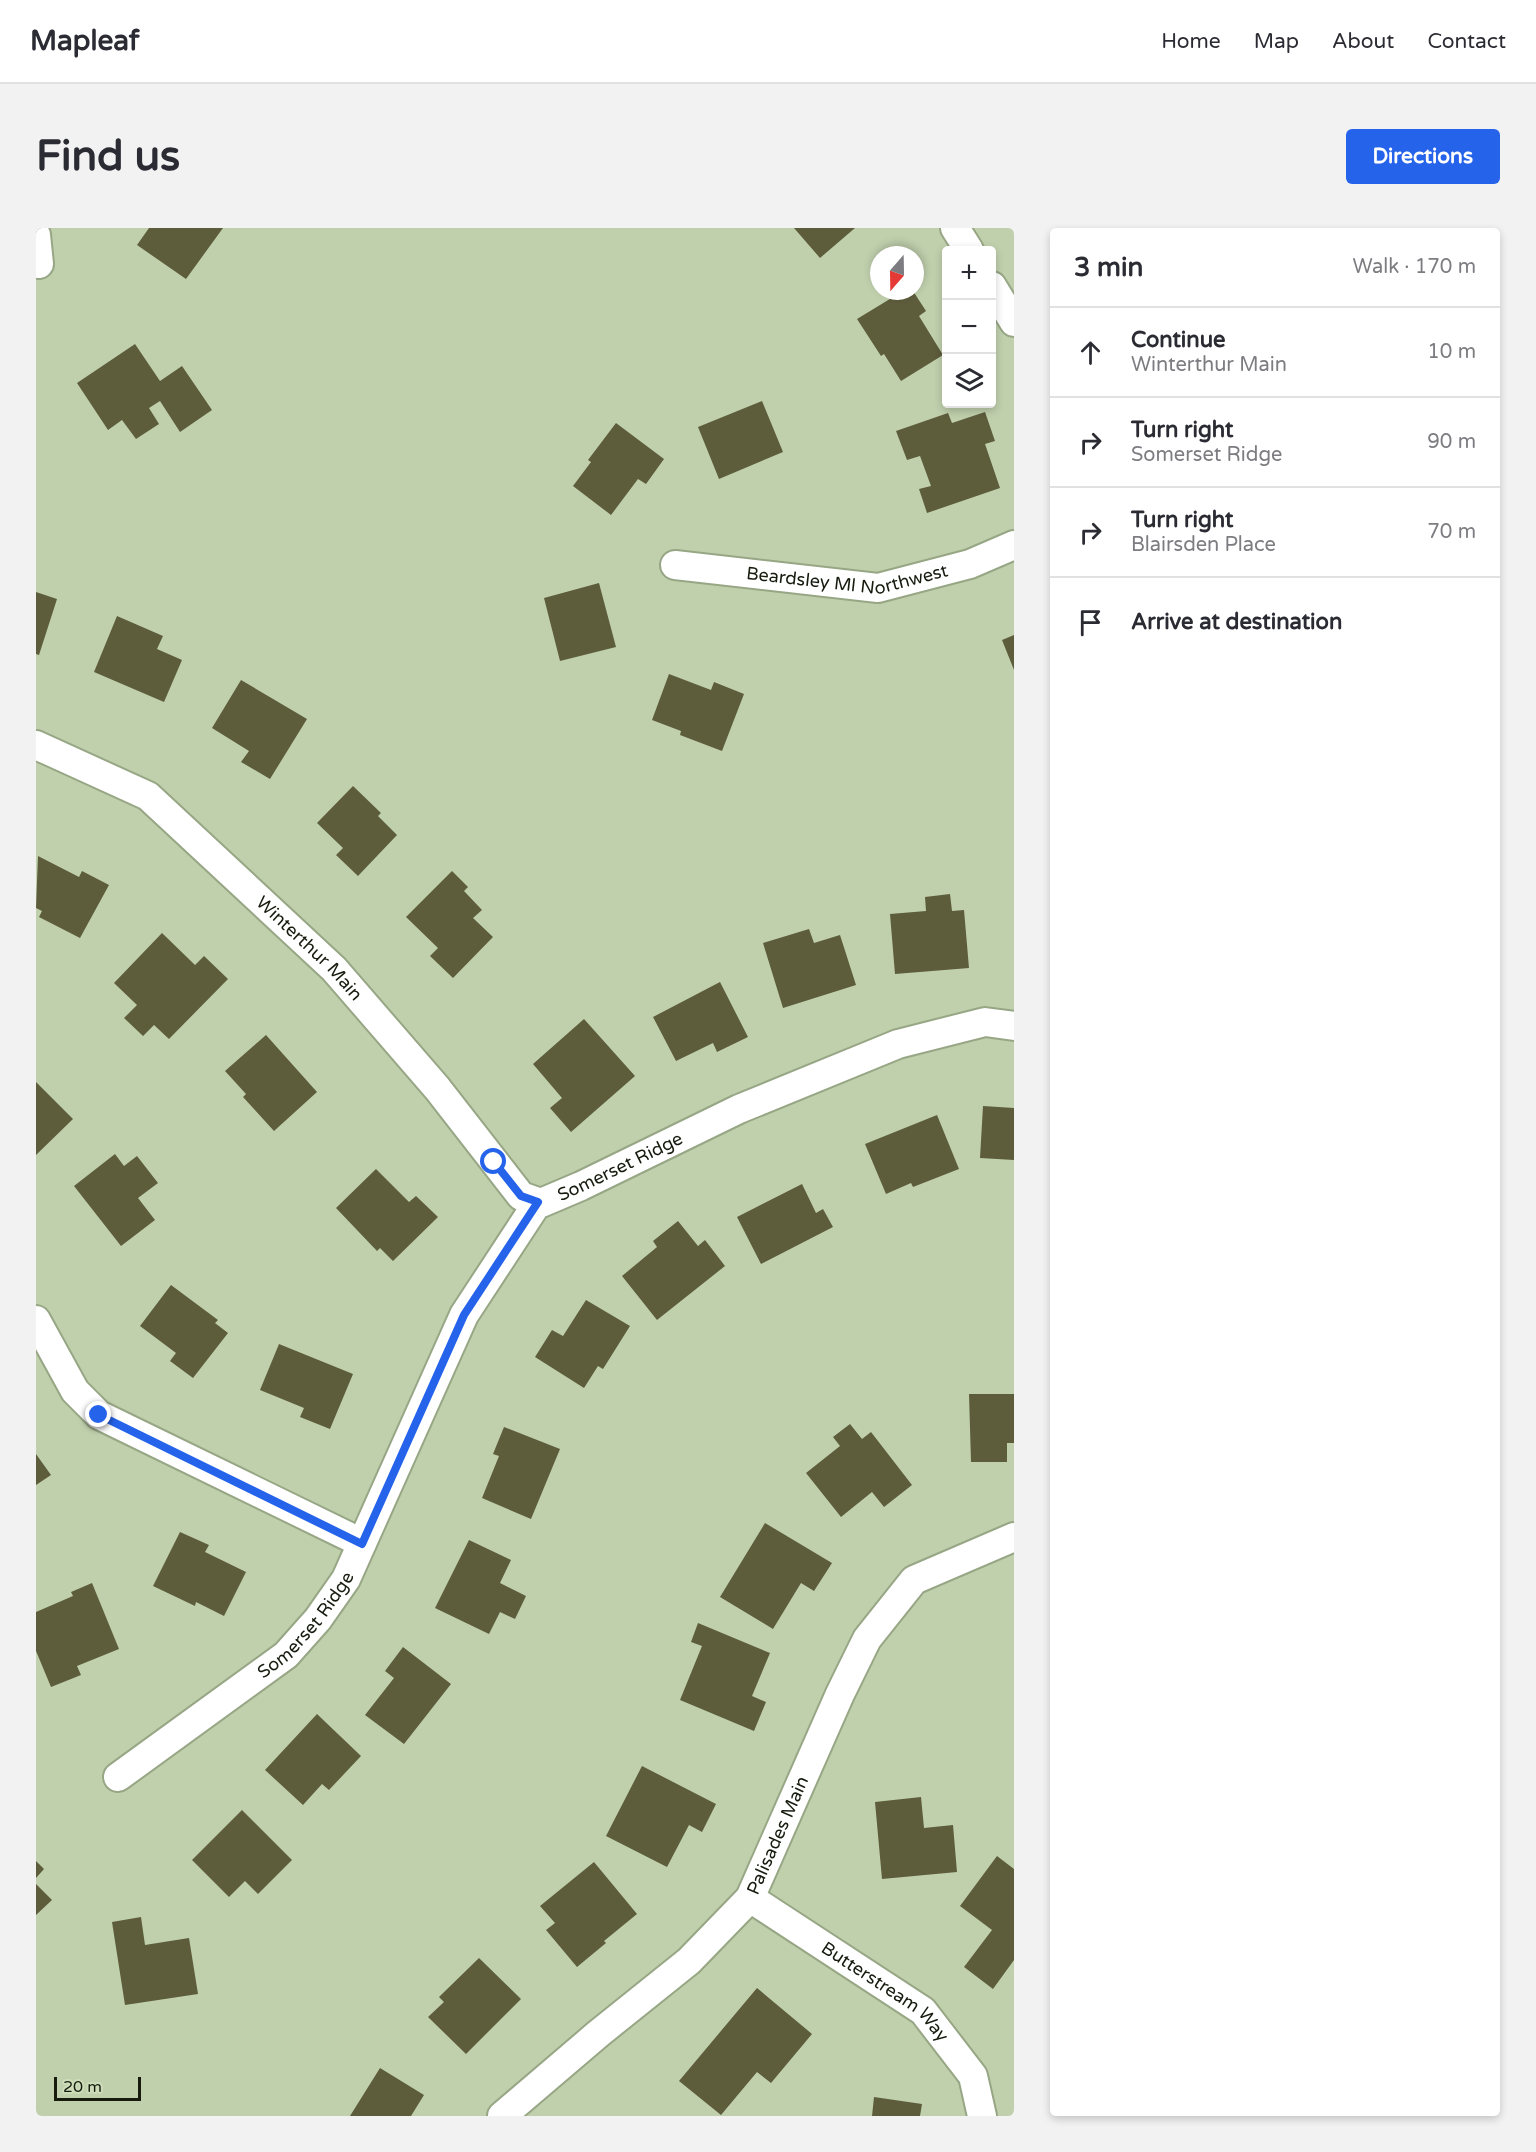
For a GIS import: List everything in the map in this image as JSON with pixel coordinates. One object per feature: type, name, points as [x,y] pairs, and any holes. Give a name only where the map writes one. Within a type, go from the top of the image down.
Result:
[{"type":"street","points":[[955,228],[966,246]]},
{"type":"street","points":[[36,236],[39,264]]},
{"type":"street","points":[[996,293],[1014,322]]},
{"type":"street","name":"Beardsley Ml Northwest","points":[[675,565],[878,588],[970,564],[1014,545]]},
{"type":"street","name":"Winterthur Main","points":[[36,745],[148,796],[334,969],[436,1088],[521,1196],[538,1202]]},
{"type":"street","name":"Somerset Ridge","points":[[117,1777],[286,1654],[318,1619],[346,1579],[464,1315],[538,1202],[541,1203],[581,1186],[739,1109],[898,1044],[986,1022],[1014,1026]]},
{"type":"street","points":[[36,1320],[75,1391],[99,1415],[362,1544]]},
{"type":"street","name":"Palisades Main","points":[[502,2116],[598,2034],[689,1961],[750,1898],[840,1694],[867,1640],[914,1580],[1014,1537]]},
{"type":"street","name":"Butterstream Way","points":[[750,1898],[923,2011],[973,2076],[982,2116]]},
{"type":"building","points":[[149,228],[223,228],[186,279],[137,245]]},
{"type":"building","points":[[794,228],[855,228],[820,258]]},
{"type":"building","points":[[888,300],[919,300],[926,311],[919,316],[942,356],[901,381],[884,354],[881,356],[857,319]]},
{"type":"building","points":[[135,344],[160,381],[182,366],[212,410],[180,432],[160,401],[149,408],[159,424],[136,439],[122,420],[108,430],[77,383]]},
{"type":"building","points":[[762,401],[783,452],[719,479],[698,427]]},
{"type":"building","points":[[985,412],[995,441],[985,444],[1000,488],[927,513],[919,489],[931,486],[920,456],[907,460],[896,431],[948,413],[952,423]]},
{"type":"building","points":[[616,423],[664,459],[646,484],[638,479],[611,515],[573,486],[591,462],[588,460]]},
{"type":"building","points":[[599,583],[616,647],[560,661],[544,598]]},
{"type":"building","points":[[36,592],[57,599],[39,655],[36,654]]},
{"type":"building","points":[[117,616],[163,636],[157,649],[182,660],[164,702],[94,672]]},
{"type":"building","points":[[1014,635],[1014,670],[1002,640]]},
{"type":"building","points":[[669,674],[711,690],[714,682],[744,694],[722,751],[680,735],[681,731],[652,720]]},
{"type":"building","points":[[241,680],[307,719],[270,779],[241,762],[249,751],[212,728]]},
{"type":"building","points":[[353,786],[381,813],[378,816],[397,835],[358,876],[336,855],[343,848],[317,823]]},
{"type":"building","points":[[38,856],[79,877],[82,871],[109,885],[80,938],[39,917],[42,911],[36,908]]},
{"type":"building","points":[[452,871],[468,887],[464,891],[482,910],[473,918],[493,937],[453,978],[430,956],[438,948],[406,917]]},
{"type":"building","points":[[950,894],[952,911],[964,910],[969,968],[895,974],[890,914],[926,911],[925,897]]},
{"type":"building","points":[[809,929],[814,943],[840,935],[856,985],[783,1008],[763,943]]},
{"type":"building","points":[[162,933],[195,965],[204,956],[228,979],[169,1039],[154,1025],[143,1036],[124,1018],[137,1005],[114,983]]},
{"type":"building","points":[[720,982],[748,1037],[717,1052],[713,1043],[676,1061],[653,1017]]},
{"type":"building","points":[[584,1019],[635,1076],[571,1132],[550,1108],[562,1098],[533,1064]]},
{"type":"building","points":[[266,1035],[317,1092],[274,1131],[243,1097],[246,1094],[225,1071]]},
{"type":"building","points":[[36,1082],[73,1119],[36,1155]]},
{"type":"building","points":[[983,1106],[1014,1108],[1014,1160],[980,1158]]},
{"type":"building","points":[[937,1115],[959,1169],[913,1187],[911,1183],[886,1194],[865,1144]]},
{"type":"building","points":[[115,1154],[124,1166],[137,1156],[158,1183],[138,1198],[155,1220],[121,1246],[74,1186]]},
{"type":"building","points":[[376,1169],[409,1202],[416,1196],[438,1217],[393,1261],[380,1248],[377,1251],[336,1208]]},
{"type":"building","points":[[802,1184],[816,1213],[823,1209],[833,1227],[761,1264],[737,1217]]},
{"type":"building","points":[[678,1221],[698,1246],[705,1240],[725,1266],[657,1320],[622,1276],[657,1247],[653,1241]]},
{"type":"building","points":[[171,1285],[218,1320],[215,1323],[228,1333],[193,1378],[170,1361],[176,1353],[140,1326]]},
{"type":"building","points":[[586,1300],[630,1326],[603,1369],[598,1366],[584,1388],[535,1357],[552,1330],[563,1336]]},
{"type":"building","points":[[279,1344],[353,1374],[330,1429],[300,1417],[304,1408],[260,1390]]},
{"type":"building","points":[[969,1394],[1014,1394],[1014,1443],[1007,1443],[1007,1462],[971,1462]]},
{"type":"building","points":[[850,1424],[862,1439],[871,1432],[912,1485],[884,1507],[872,1492],[841,1517],[806,1473],[840,1446],[833,1437]]},
{"type":"building","points":[[504,1427],[560,1449],[531,1519],[482,1498],[499,1456],[493,1454]]},
{"type":"building","points":[[36,1454],[51,1475],[36,1485]]},
{"type":"building","points":[[765,1523],[832,1563],[814,1591],[801,1583],[773,1629],[720,1597]]},
{"type":"building","points":[[180,1532],[209,1545],[205,1552],[246,1572],[224,1616],[196,1602],[195,1606],[153,1586]]},
{"type":"building","points":[[469,1540],[511,1560],[500,1583],[526,1596],[515,1619],[500,1612],[489,1634],[435,1608]]},
{"type":"building","points":[[92,1583],[119,1649],[77,1666],[81,1675],[51,1687],[36,1651],[36,1612],[73,1596],[71,1592]]},
{"type":"building","points":[[698,1623],[770,1653],[752,1696],[766,1702],[754,1731],[680,1700],[702,1646],[691,1642]]},
{"type":"building","points":[[403,1647],[451,1684],[404,1744],[365,1715],[394,1678],[385,1671]]},
{"type":"building","points":[[317,1714],[361,1756],[329,1790],[322,1784],[303,1805],[265,1770]]},
{"type":"building","points":[[642,1766],[716,1804],[702,1832],[689,1825],[667,1867],[606,1836]]},
{"type":"building","points":[[921,1797],[924,1828],[953,1825],[957,1872],[882,1879],[875,1802]]},
{"type":"building","points":[[242,1810],[292,1860],[258,1894],[245,1881],[229,1897],[192,1860]]},
{"type":"building","points":[[997,1856],[1014,1869],[1014,1960],[993,1989],[964,1967],[992,1930],[960,1906]]},
{"type":"building","points":[[36,1861],[44,1869],[36,1878]]},
{"type":"building","points":[[594,1862],[637,1914],[577,1967],[546,1930],[555,1923],[540,1906]]},
{"type":"building","points":[[36,1884],[52,1900],[36,1915]]},
{"type":"building","points":[[141,1917],[145,1945],[189,1938],[198,1994],[125,2005],[112,1922]]},
{"type":"building","points":[[479,1958],[521,1999],[466,2054],[428,2017],[444,2002],[439,1997]]},
{"type":"building","points":[[757,1988],[812,2034],[771,2083],[757,2072],[721,2115],[679,2081]]},
{"type":"building","points":[[380,2068],[424,2095],[411,2116],[350,2116]]},
{"type":"building","points":[[874,2097],[922,2104],[920,2116],[872,2116]]},
{"type":"route","points":[[99,1415],[362,1544],[464,1315],[538,1202],[521,1196],[494,1162]]}]
